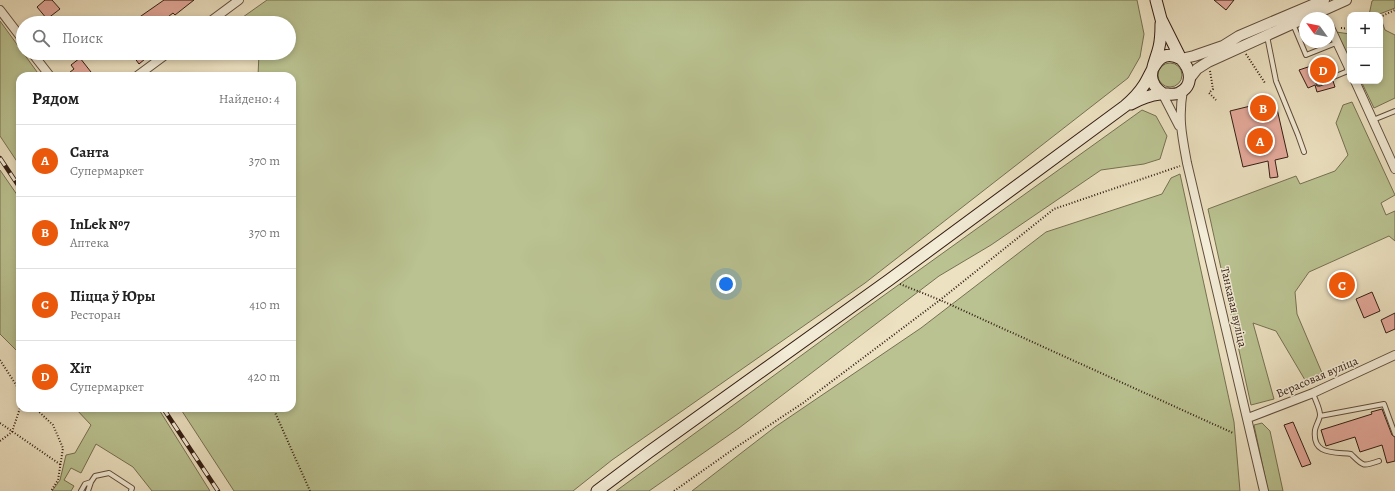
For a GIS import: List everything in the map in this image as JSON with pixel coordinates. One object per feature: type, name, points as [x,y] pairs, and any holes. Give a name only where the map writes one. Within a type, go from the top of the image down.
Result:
[{"type":"main road","points":[[1125,106],[1145,97],[1162,93],[1174,94],[1183,90],[1190,78],[1186,64],[1181,59],[1161,20],[1156,0]]},
{"type":"main road","points":[[1161,20],[1160,45],[1152,69],[1152,80],[1154,86],[1162,93]]},
{"type":"main road","points":[[597,491],[655,447],[889,280],[1125,106],[1136,96],[1144,85],[1156,62],[1162,58],[1173,56],[1181,59]]},
{"type":"street","points":[[217,16],[239,0]]},
{"type":"street","points":[[1190,78],[1198,69],[1208,62],[1265,31],[1322,6],[1346,0]]},
{"type":"street","points":[[1314,12],[1322,6]]},
{"type":"street","points":[[0,10],[16,31]]},
{"type":"street","points":[[1171,40],[1182,50],[1194,51],[1239,36],[1293,24],[1299,21]]},
{"type":"street","points":[[1181,59],[1223,46],[1239,36]]},
{"type":"street","points":[[1335,38],[1347,64]]},
{"type":"street","points":[[37,60],[47,72]]},
{"type":"street","points":[[142,72],[159,60]]},
{"type":"street","points":[[1356,84],[1395,169]]},
{"type":"street","name":"Танкавая вуліца","points":[[1183,90],[1180,106],[1181,129],[1187,164],[1264,491]]},
{"type":"street","name":"Танкавая вуліца","points":[[1162,93],[1181,129]]},
{"type":"street","name":"Верасовая вуліца","points":[[1248,418],[1313,393],[1395,356]]},
{"type":"lane","points":[[1293,24],[1306,55],[1336,43],[1348,71],[1319,84]]},
{"type":"lane","points":[[1265,31],[1276,81],[1304,152]]},
{"type":"lane","points":[[1373,120],[1395,111]]},
{"type":"lane","points":[[1313,393],[1320,416],[1315,431],[1316,440],[1320,448],[1326,452],[1350,454],[1361,464],[1366,465],[1379,461]]},
{"type":"lane","points":[[1320,416],[1384,404],[1395,434]]},
{"type":"lane","points":[[88,491],[95,476],[109,473],[133,490]]},
{"type":"lane","points":[[81,491],[85,484],[91,482]]},
{"type":"path","points":[[1383,16],[1395,10]]},
{"type":"path","points":[[1251,51],[1245,53],[1265,83]]},
{"type":"path","points":[[1210,69],[1213,89],[1209,93],[1216,100]]},
{"type":"path","points":[[674,491],[803,403],[940,300],[1054,209],[1187,164]]},
{"type":"path","points":[[889,280],[940,300],[1233,433]]},
{"type":"path","points":[[0,360],[16,385]]},
{"type":"path","points":[[0,442],[12,432],[19,412]]},
{"type":"path","points":[[39,412],[53,425],[63,448],[58,480],[51,491]]},
{"type":"path","points":[[275,412],[310,491]]},
{"type":"path","points":[[0,423],[61,465]]},
{"type":"green space","points":[[267,0],[1137,0],[1144,34],[1140,57],[1128,78],[865,283],[612,460],[573,491],[234,491],[183,412],[296,412],[296,72],[258,72],[259,60],[296,60],[296,16],[244,16]]},
{"type":"green space","points":[[1395,0],[1395,8],[1383,13],[1370,12],[1372,1]]},
{"type":"green space","points":[[0,21],[16,43],[16,60],[28,60],[37,72],[16,72],[16,160],[0,136]]},
{"type":"green space","points":[[1383,24],[1385,30],[1395,35],[1395,98],[1374,108],[1362,84],[1383,84]]},
{"type":"green space","points":[[1336,32],[1347,34],[1347,54]]},
{"type":"green space","points":[[1170,63],[1178,67],[1182,75],[1178,83],[1170,87],[1162,83],[1158,75],[1162,67]]},
{"type":"green space","points":[[1352,102],[1395,195],[1381,203],[1386,215],[1395,211],[1395,241],[1389,236],[1309,272],[1295,292],[1297,314],[1322,373],[1305,380],[1276,331],[1253,323],[1274,399],[1251,405],[1208,209],[1296,176],[1300,184],[1335,171],[1348,155],[1336,123],[1343,105]]},
{"type":"green space","points":[[1142,110],[1156,116],[1167,136],[1160,159],[1144,164],[1101,170],[991,245],[939,276],[739,428],[649,491],[616,491],[858,314]]},
{"type":"green space","points":[[0,170],[16,193],[16,350],[0,334]]},
{"type":"green space","points":[[1180,174],[1234,422],[1240,491],[692,491],[775,427],[921,328],[1046,232],[1162,194],[1171,178]]},
{"type":"green space","points":[[79,412],[161,412],[210,491],[152,491],[133,467],[96,444],[81,473],[71,468],[64,480],[74,486],[71,491],[52,491],[60,480],[66,455],[75,453],[91,425]]},
{"type":"green space","points":[[1262,423],[1270,431],[1283,491],[1268,491],[1254,425]]},
{"type":"building","points":[[45,0],[52,0],[60,9],[51,16],[44,16],[37,7]]},
{"type":"building","points":[[164,0],[194,0],[175,15],[173,13],[169,16],[141,16]]},
{"type":"building","points":[[1214,0],[1234,0],[1226,10]]},
{"type":"building","points":[[1332,59],[1336,72],[1317,80],[1316,84],[1317,86],[1320,86],[1333,81],[1335,87],[1317,92],[1315,85],[1308,88],[1299,70]]},
{"type":"building","points":[[77,60],[82,60],[91,72],[70,72],[74,69],[71,65]]},
{"type":"building","points":[[136,60],[144,60],[139,64]]},
{"type":"building","points":[[1275,100],[1288,157],[1275,160],[1278,177],[1270,178],[1268,161],[1243,167],[1230,111]]},
{"type":"building","points":[[1345,274],[1352,291],[1339,297],[1331,279]]},
{"type":"building","points":[[1372,292],[1380,311],[1364,318],[1356,299]]},
{"type":"building","points":[[1395,313],[1395,329],[1386,333],[1381,320]]},
{"type":"building","points":[[1382,409],[1392,435],[1395,437],[1395,461],[1387,463],[1382,445],[1360,452],[1355,437],[1326,446],[1321,430],[1372,414],[1371,412]]},
{"type":"building","points":[[1293,422],[1311,464],[1302,467],[1284,425]]},
{"type":"railway","points":[[0,158],[16,182]]},
{"type":"railway","points":[[166,412],[218,491]]},
{"type":"place","name":"Хіт","points":[[1323,70]]},
{"type":"place","name":"InLek №7","points":[[1263,108]]},
{"type":"place","name":"Санта","points":[[1260,141]]},
{"type":"place","name":"Піцца ў Юры","points":[[1342,285]]}]
